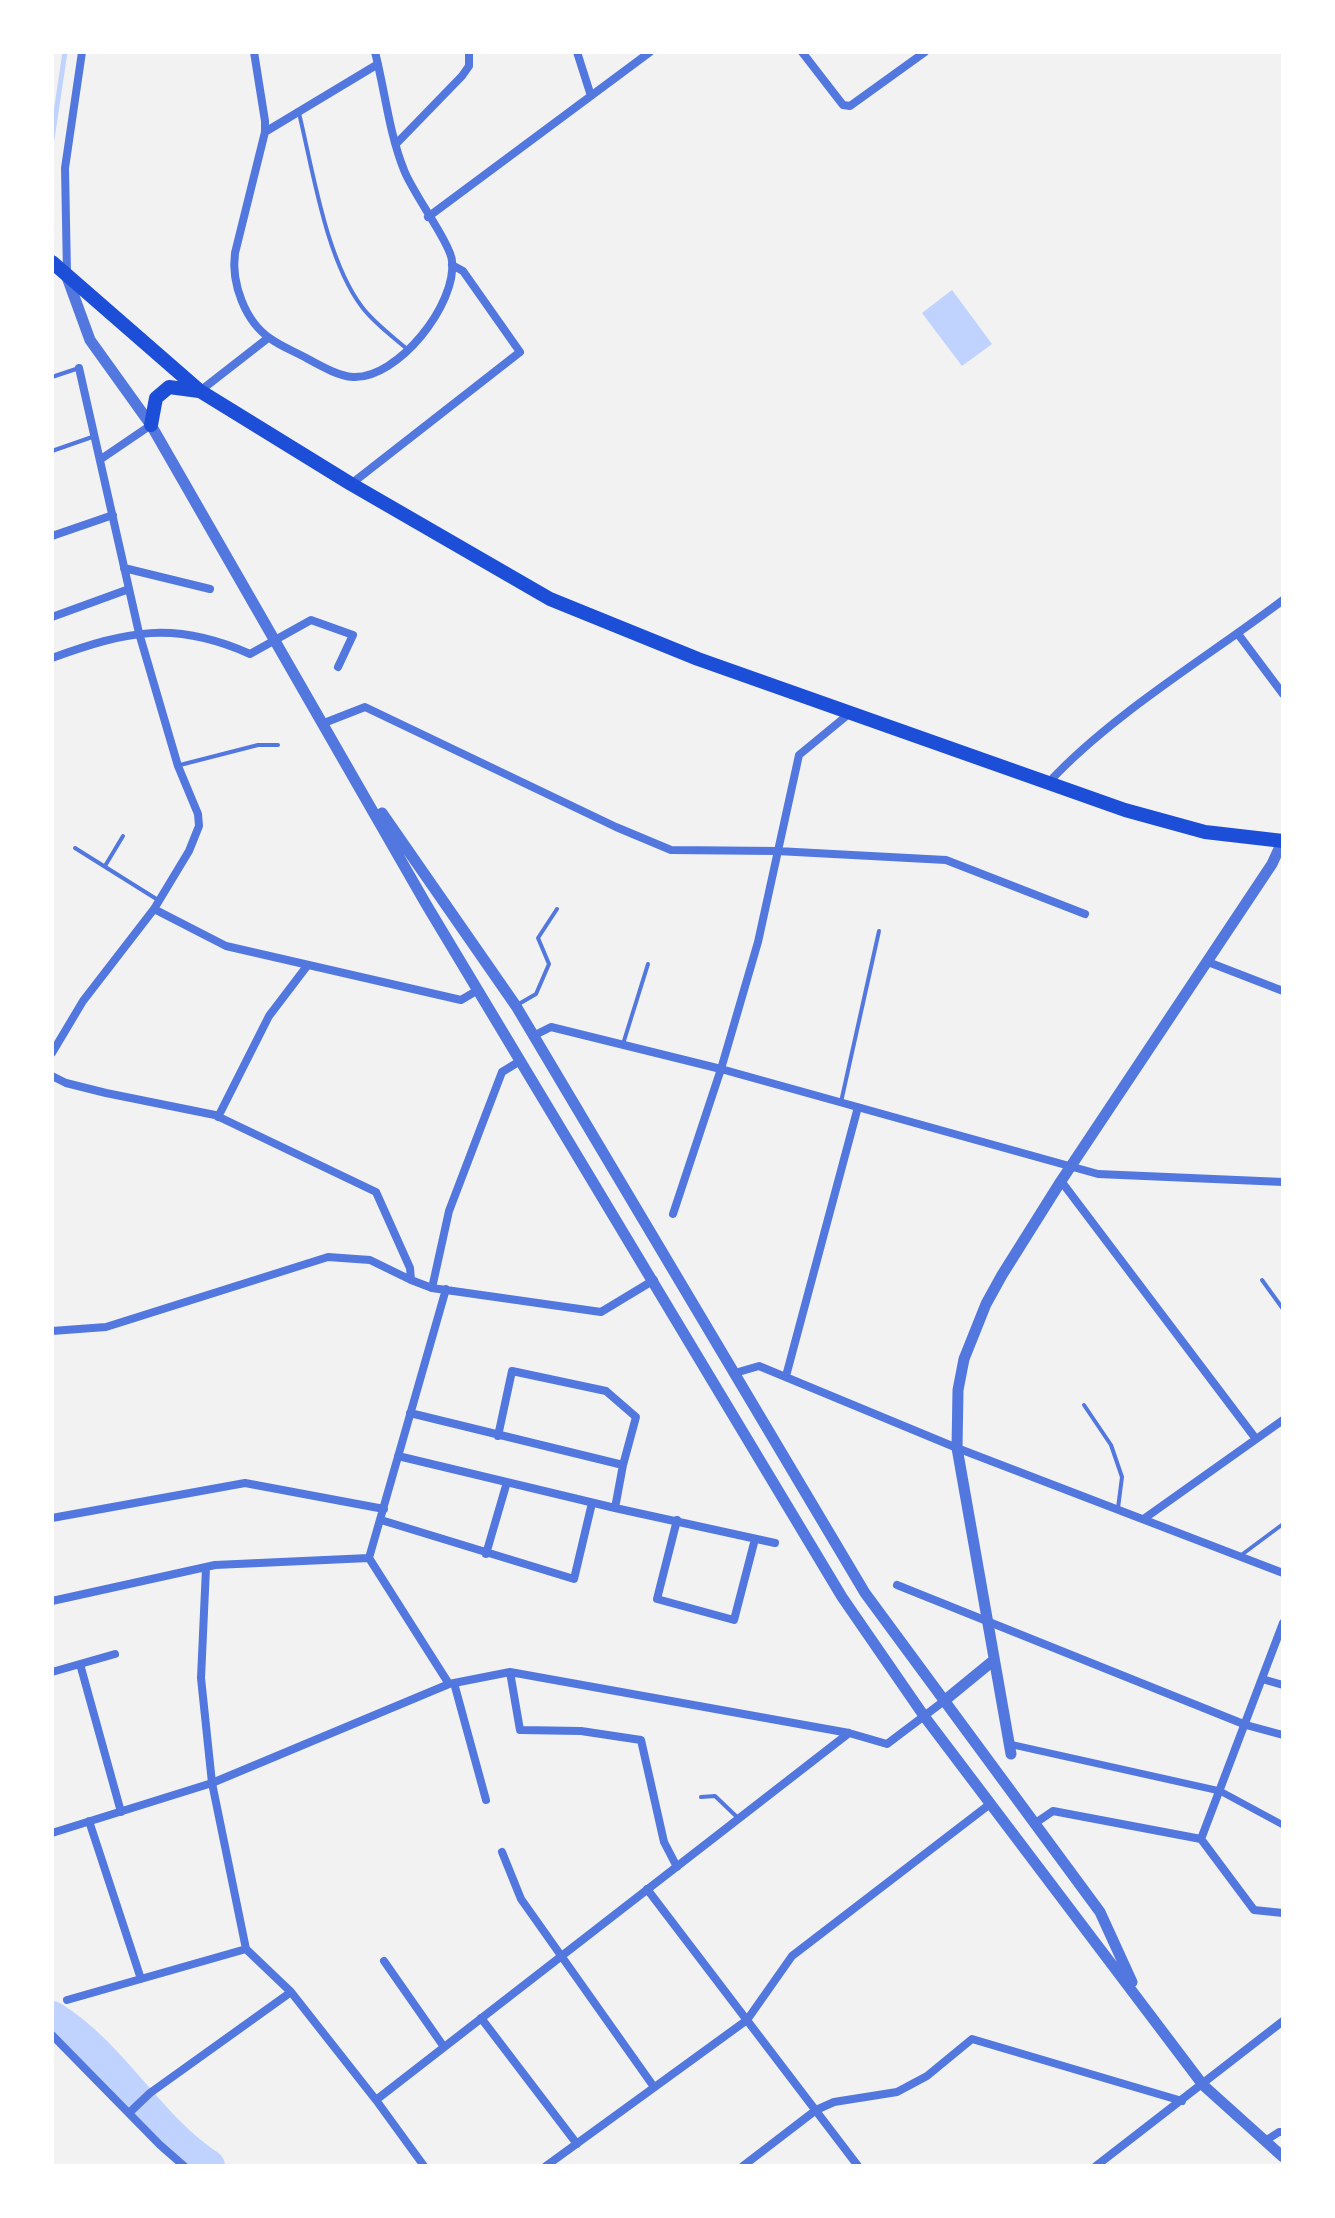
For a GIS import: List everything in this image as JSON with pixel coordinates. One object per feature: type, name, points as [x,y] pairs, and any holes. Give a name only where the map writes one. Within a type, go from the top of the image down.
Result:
[{"type":"main road","points":[[52,262],[200,391],[351,484],[550,599],[698,659],[1171,824],[1205,832],[1283,841]]},
{"type":"main road","points":[[151,425],[156,398],[169,387],[200,391]]},
{"type":"street","points":[[82,52],[65,168],[67,275],[90,340],[151,425],[478,990],[842,1597],[924,1716],[1203,2085],[1283,2157]]},
{"type":"street","points":[[254,52],[265,132],[233,268],[243,303],[268,338],[325,368],[352,377],[381,369],[407,349],[435,320],[447,292],[452,265],[448,250],[405,173],[375,52]]},
{"type":"street","points":[[396,144],[462,76],[469,66],[469,52]]},
{"type":"street","points":[[577,52],[591,96]]},
{"type":"street","points":[[428,217],[650,52]]},
{"type":"street","points":[[802,52],[843,105],[850,106],[925,52]]},
{"type":"street","points":[[265,132],[378,64]]},
{"type":"street","points":[[351,484],[520,352],[463,271],[452,265]]},
{"type":"street","points":[[200,391],[268,338]]},
{"type":"street","points":[[53,1051],[83,1001],[154,909],[189,851],[199,826],[198,814],[178,766],[139,633],[79,368]]},
{"type":"street","points":[[101,459],[151,425]]},
{"type":"street","points":[[52,536],[113,515]]},
{"type":"street","points":[[124,568],[210,589]]},
{"type":"street","points":[[52,617],[129,589]]},
{"type":"street","points":[[1049,782],[1094,741],[1283,600]]},
{"type":"street","points":[[52,658],[139,633],[192,635],[250,654],[311,620],[353,635],[338,667]]},
{"type":"street","points":[[1238,634],[1283,694]]},
{"type":"street","points":[[324,723],[365,707],[616,827],[671,850],[777,851],[946,860],[1085,914]]},
{"type":"street","points":[[673,1214],[721,1069],[758,942],[799,755],[850,713]]},
{"type":"street","points":[[342,755],[516,1006],[865,1593],[1100,1912],[1140,2001]]},
{"type":"street","points":[[1283,841],[1272,864],[1061,1181],[997,1284],[974,1331],[958,1390],[957,1448],[1010,1749],[1220,1791],[1283,1825]]},
{"type":"street","points":[[154,909],[226,946],[461,1000],[478,990]]},
{"type":"street","points":[[1208,962],[1283,991]]},
{"type":"street","points":[[218,1117],[269,1016],[307,966]]},
{"type":"street","points":[[533,1036],[551,1027],[623,1044],[1098,1174],[1283,1182]]},
{"type":"street","points":[[432,1288],[449,1211],[502,1072],[520,1061]]},
{"type":"street","points":[[52,1076],[106,1093],[218,1117],[376,1192],[410,1268],[411,1280]]},
{"type":"street","points":[[786,1376],[858,1107]]},
{"type":"street","points":[[1061,1181],[1256,1439]]},
{"type":"street","points":[[52,1331],[106,1327],[328,1257],[370,1260],[432,1288],[601,1312],[654,1280]]},
{"type":"street","points":[[369,1558],[446,1289]]},
{"type":"street","points":[[735,1373],[759,1366],[957,1448],[1283,1573]]},
{"type":"street","points":[[498,1436],[512,1371],[606,1391],[636,1417],[615,1508]]},
{"type":"street","points":[[410,1413],[623,1465]]},
{"type":"street","points":[[1145,1518],[1283,1420]]},
{"type":"street","points":[[398,1456],[775,1543]]},
{"type":"street","points":[[486,1554],[507,1482]]},
{"type":"street","points":[[52,1518],[245,1483],[384,1509]]},
{"type":"street","points":[[381,1520],[574,1579],[592,1503]]},
{"type":"street","points":[[677,1520],[657,1599],[734,1620],[755,1539]]},
{"type":"street","points":[[52,1601],[215,1565],[369,1558]]},
{"type":"street","points":[[369,1558],[452,1684],[486,1800]]},
{"type":"street","points":[[206,1568],[201,1678],[212,1783],[246,1949],[291,1992],[424,2166]]},
{"type":"street","points":[[897,1585],[1246,1725],[1283,1735]]},
{"type":"street","points":[[1201,1839],[1283,1623]]},
{"type":"street","points":[[52,1672],[115,1654]]},
{"type":"street","points":[[52,1833],[212,1783],[452,1684],[510,1672],[849,1733],[887,1744],[994,1660]]},
{"type":"street","points":[[80,1664],[121,1812]]},
{"type":"street","points":[[510,1672],[520,1730],[581,1731],[641,1740],[664,1842],[677,1867]]},
{"type":"street","points":[[1262,1679],[1283,1685]]},
{"type":"street","points":[[376,2100],[849,1733]]},
{"type":"street","points":[[546,2166],[747,2020],[792,1956],[990,1804]]},
{"type":"street","points":[[1034,1824],[1053,1811],[1201,1839],[1254,1910],[1283,1913]]},
{"type":"street","points":[[89,1821],[141,1979]]},
{"type":"street","points":[[502,1852],[521,1899],[654,2087]]},
{"type":"street","points":[[647,1889],[858,2166]]},
{"type":"street","points":[[67,2000],[246,1949]]},
{"type":"street","points":[[384,1961],[444,2047]]},
{"type":"street","points":[[129,2113],[150,2093],[291,1992]]},
{"type":"street","points":[[481,2018],[577,2144]]},
{"type":"street","points":[[1096,2166],[1283,2021]]},
{"type":"street","points":[[52,2035],[184,2166]]},
{"type":"street","points":[[743,2166],[816,2110],[834,2102],[897,2092],[927,2076],[972,2039],[1182,2101]]},
{"type":"street","points":[[1265,2141],[1283,2132]]},
{"type":"lane","points":[[299,113],[327,227],[346,281],[362,307],[407,349]]},
{"type":"lane","points":[[52,377],[79,368]]},
{"type":"lane","points":[[52,451],[95,435]]},
{"type":"lane","points":[[178,766],[258,745],[278,745]]},
{"type":"lane","points":[[105,866],[123,836]]},
{"type":"lane","points":[[75,848],[159,900]]},
{"type":"lane","points":[[516,1006],[536,994],[549,964],[538,938],[557,909]]},
{"type":"lane","points":[[841,1102],[879,931]]},
{"type":"lane","points":[[623,1044],[648,964]]},
{"type":"lane","points":[[1262,1280],[1283,1309]]},
{"type":"lane","points":[[1084,1405],[1111,1445],[1122,1477],[1118,1508]]},
{"type":"lane","points":[[1239,1556],[1283,1524]]},
{"type":"lane","points":[[701,1797],[715,1796],[739,1819]]},
{"type":"water","points":[[952,290],[992,344],[962,366],[922,313]]},
{"type":"waterway","points":[[52,139],[65,52]]},
{"type":"waterway","points":[[52,2017],[94,2051],[167,2131],[209,2166]]}]
